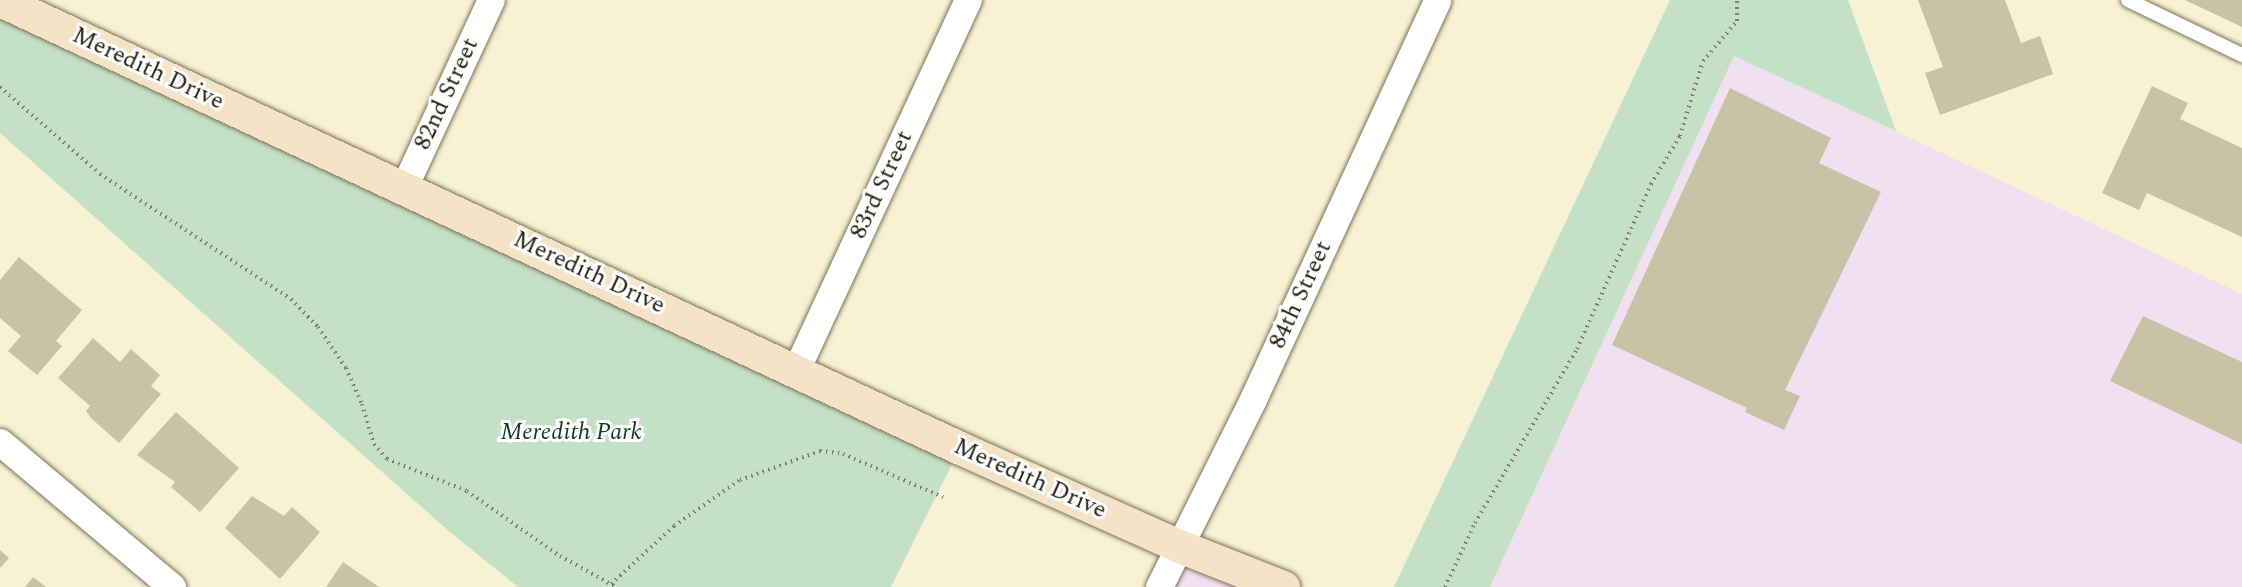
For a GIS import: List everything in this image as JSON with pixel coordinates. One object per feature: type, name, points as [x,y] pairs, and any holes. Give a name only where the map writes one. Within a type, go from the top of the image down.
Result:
[{"type":"main road","name":"Meredith Drive","points":[[0,0],[1179,546],[1258,587]]},
{"type":"main road","name":"Meredith Drive","points":[[1179,546],[1282,587]]},
{"type":"street","name":"82nd Street","points":[[404,187],[491,0]]},
{"type":"street","name":"83rd Street","points":[[796,370],[968,0]]},
{"type":"street","name":"84th Street","points":[[1159,587],[1258,389],[1437,0]]},
{"type":"street","points":[[0,442],[172,587]]},
{"type":"lane","points":[[2128,0],[2242,55]]},
{"type":"path","points":[[1445,587],[1475,523],[1577,349],[1651,184],[1680,136],[1703,61],[1737,21],[1737,0]]},
{"type":"path","points":[[0,87],[100,174],[291,300],[318,327],[345,368],[362,404],[374,444],[387,459],[467,491],[560,556],[616,587]]},
{"type":"path","points":[[611,584],[674,526],[740,480],[820,451],[843,454],[944,497]]},
{"type":"shaded area","points":[[1734,55],[2242,294],[2242,587],[1490,587]]},
{"type":"shaded area","points":[[1179,546],[1258,587],[1159,587]]},
{"type":"green space","name":"Meredith Park","points":[[0,0],[960,448],[891,587],[518,587],[451,533],[0,133]]},
{"type":"green space","points":[[1670,0],[1848,0],[1896,131],[1734,56],[1490,587],[1394,587]]},
{"type":"building","points":[[1918,0],[2005,0],[2021,43],[2040,36],[2053,74],[1940,115],[1925,73],[1943,67]]},
{"type":"building","points":[[2185,0],[2242,0],[2242,27]]},
{"type":"building","points":[[2152,86],[2188,103],[2180,119],[2242,148],[2242,237],[2147,193],[2139,210],[2102,193]]},
{"type":"building","points":[[1730,88],[1831,138],[1819,163],[1881,192],[1785,390],[1800,396],[1784,430],[1745,412],[1747,408],[1612,345]]},
{"type":"building","points":[[19,257],[82,310],[56,341],[62,346],[37,375],[8,351],[21,336],[0,318],[0,280]]},
{"type":"building","points":[[2143,316],[2242,362],[2242,444],[2110,381]]},
{"type":"building","points":[[93,338],[120,362],[131,349],[160,375],[151,386],[161,394],[119,443],[92,419],[86,411],[90,406],[58,378]]},
{"type":"building","points":[[176,412],[239,468],[200,512],[171,487],[175,482],[137,455]]},
{"type":"building","points":[[252,496],[284,516],[292,507],[320,532],[280,579],[225,528]]},
{"type":"building","points":[[0,550],[9,558],[0,568]]},
{"type":"building","points":[[343,562],[379,587],[326,587]]},
{"type":"building","points":[[33,577],[37,580],[46,587],[25,587]]}]
